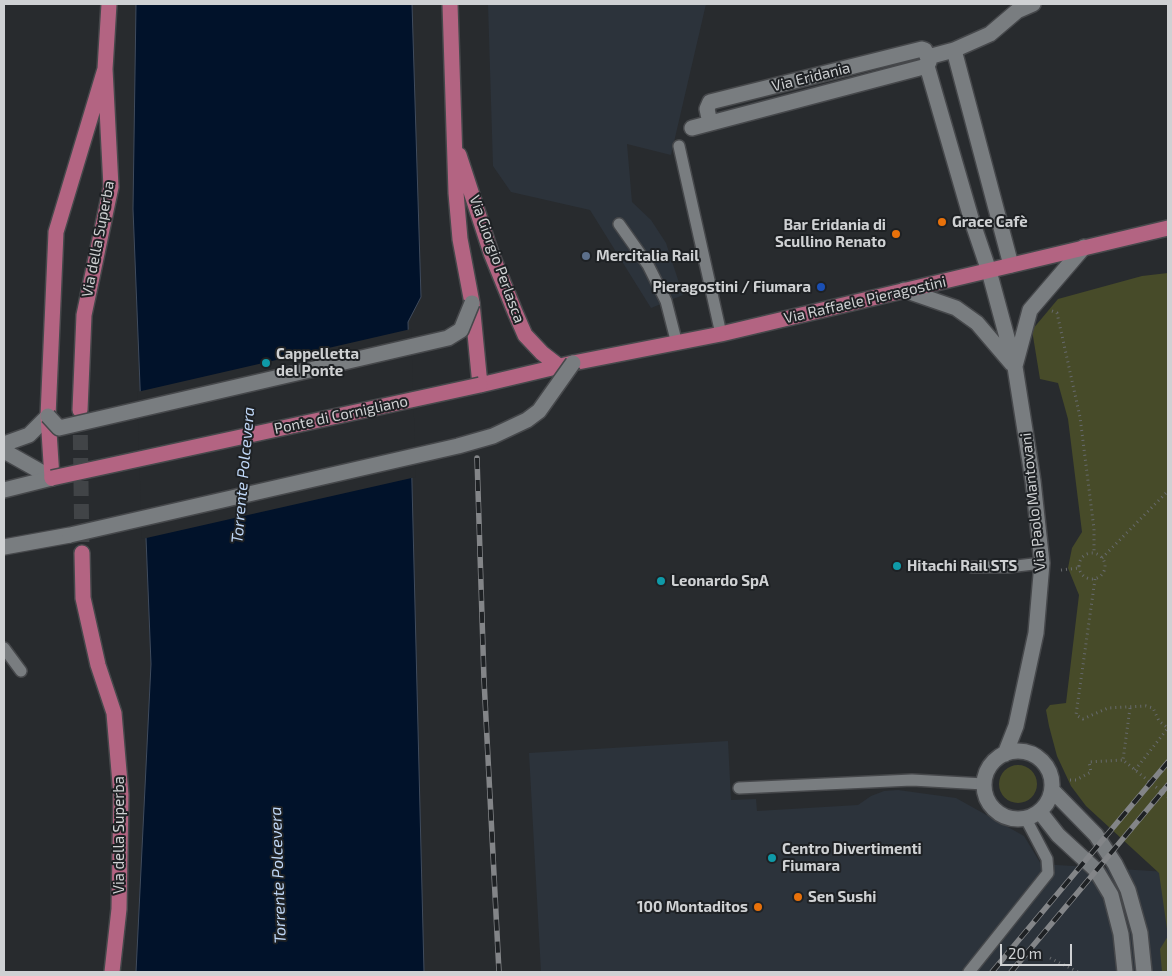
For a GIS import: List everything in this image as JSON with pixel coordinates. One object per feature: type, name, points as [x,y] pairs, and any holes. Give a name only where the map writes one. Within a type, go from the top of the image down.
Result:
[{"type":"main road","points":[[52,478],[48,416],[56,232],[105,69],[109,4]]},
{"type":"main road","name":"Via Giorgio Perlasca","points":[[450,4],[454,139],[460,239],[472,303],[480,385]]},
{"type":"main road","name":"Via della Superba","points":[[80,410],[84,315],[111,187],[105,69]]},
{"type":"main road","name":"Via Giorgio Perlasca","points":[[454,139],[492,253],[514,312],[525,335],[542,353],[567,365]]},
{"type":"main road","name":"Via Raffaele Pieragostini","points":[[567,365],[721,334],[1168,228]]},
{"type":"main road","name":"Ponte di Cornigliano","points":[[52,478],[567,365]]},
{"type":"main road","name":"Via della Superba","points":[[82,553],[83,598],[98,665],[114,713],[121,795],[118,909],[112,972]]},
{"type":"street","name":"Via Eridania","points":[[692,128],[811,96],[928,61],[990,34],[1017,11],[1033,4]]},
{"type":"street","name":"Via Eridania","points":[[710,122],[707,109],[710,102],[922,49],[926,50],[928,61]]},
{"type":"street","points":[[954,50],[1011,265]]},
{"type":"street","points":[[928,61],[971,218],[989,271]]},
{"type":"street","name":"Via Paolo Mantovani","points":[[1015,367],[1030,310],[1084,247]]},
{"type":"street","name":"Via Paolo Mantovani","points":[[989,271],[1015,367],[1033,481],[1042,563],[1036,633],[1016,726],[1005,754]]},
{"type":"street","points":[[904,290],[956,308],[977,323],[1015,367]]},
{"type":"street","points":[[4,444],[29,435],[48,416],[58,428],[448,338],[461,330],[472,303]]},
{"type":"street","points":[[4,547],[70,535],[458,446],[493,436],[527,420],[539,411],[567,365]]},
{"type":"street","points":[[4,451],[52,478]]},
{"type":"street","name":"Ponte di Cornigliano","points":[[5,490],[52,478]]},
{"type":"street","points":[[1016,726],[1028,753]]},
{"type":"street","points":[[1052,785],[1050,798],[1033,815],[1016,820],[996,812],[989,804],[984,784],[990,766],[1005,754],[1020,751],[1028,753],[1044,763],[1052,785],[1096,835],[1128,890],[1140,932],[1144,972]]},
{"type":"street","points":[[1033,815],[1096,870],[1111,895],[1121,934],[1124,972]]},
{"type":"lane","points":[[807,77],[811,96]]},
{"type":"lane","points":[[678,146],[721,334]]},
{"type":"lane","points":[[619,224],[648,265],[666,301],[677,344]]},
{"type":"lane","points":[[972,567],[1008,567],[1042,563]]},
{"type":"lane","points":[[4,648],[22,671]]},
{"type":"lane","points":[[739,788],[912,780],[984,784]]},
{"type":"lane","points":[[969,972],[1048,872],[1047,859],[1033,815]]},
{"type":"path","points":[[1030,310],[1050,310],[1057,313],[1080,418],[1094,529],[1094,554]]},
{"type":"path","points":[[1102,558],[1168,491]]},
{"type":"path","points":[[1095,579],[1083,576],[1079,568],[1083,557],[1094,554],[1102,558]]},
{"type":"path","points":[[1102,558],[1104,570],[1095,579],[1076,715],[1083,719],[1108,708],[1138,706],[1154,708],[1159,721],[1168,728],[1135,770]]},
{"type":"path","points":[[1068,568],[1079,568]]},
{"type":"path","points":[[1123,760],[1130,708]]},
{"type":"path","points":[[1052,785],[1076,780],[1091,772],[1089,762],[1123,760],[1168,797]]},
{"type":"path","points":[[1050,958],[1078,972]]},
{"type":"shaded area","points":[[488,4],[706,4],[671,155],[627,144],[632,202],[651,220],[666,243],[683,295],[651,308],[590,210],[511,192],[493,166]]},
{"type":"shaded area","name":"Centro Divertimenti Fiumara","points":[[728,741],[731,800],[756,799],[757,811],[858,805],[871,796],[884,791],[898,790],[956,798],[1024,836],[1041,864],[1168,872],[1168,972],[541,972],[529,753]]},
{"type":"green space","points":[[1168,273],[1168,936],[1159,873],[1086,806],[1071,786],[1057,756],[1049,726],[1046,710],[1050,705],[1066,703],[1079,595],[1068,568],[1072,548],[1082,532],[1068,419],[1058,383],[1040,379],[1032,330],[1058,299],[1142,276]]},
{"type":"green space","points":[[1018,765],[1031,771],[1037,784],[1031,797],[1018,803],[1005,797],[999,784],[1005,771]]},
{"type":"green space","points":[[1168,936],[1168,972],[1162,972],[1160,949]]},
{"type":"water","name":"Torrente Polcevera","points":[[136,4],[412,4],[421,297],[408,322],[424,972],[136,972],[151,664],[133,209]]},
{"type":"pier","points":[[411,329],[416,477],[142,539],[137,392]]},
{"type":"tunnel","points":[[80,412],[82,553]]},
{"type":"railway","points":[[477,458],[484,680],[499,972]]},
{"type":"railway","points":[[992,972],[1168,762]]},
{"type":"railway","points":[[1011,972],[1168,785]]},
{"type":"place","name":"Grace Cafè","points":[[942,222]]},
{"type":"place","name":"Bar Eridania di Scullino Renato","points":[[896,234]]},
{"type":"place","name":"Mercitalia Rail","points":[[586,256]]},
{"type":"place","name":"Pieragostini / Fiumara","points":[[821,287]]},
{"type":"place","name":"Cappelletta del Ponte","points":[[266,363]]},
{"type":"place","name":"Hitachi Rail STS","points":[[897,566]]},
{"type":"place","name":"Leonardo SpA","points":[[661,581]]},
{"type":"place","name":"Centro Divertimenti Fiumara","points":[[772,858]]},
{"type":"place","name":"Sen Sushi","points":[[798,897]]},
{"type":"place","name":"100 Montaditos","points":[[758,907]]}]
